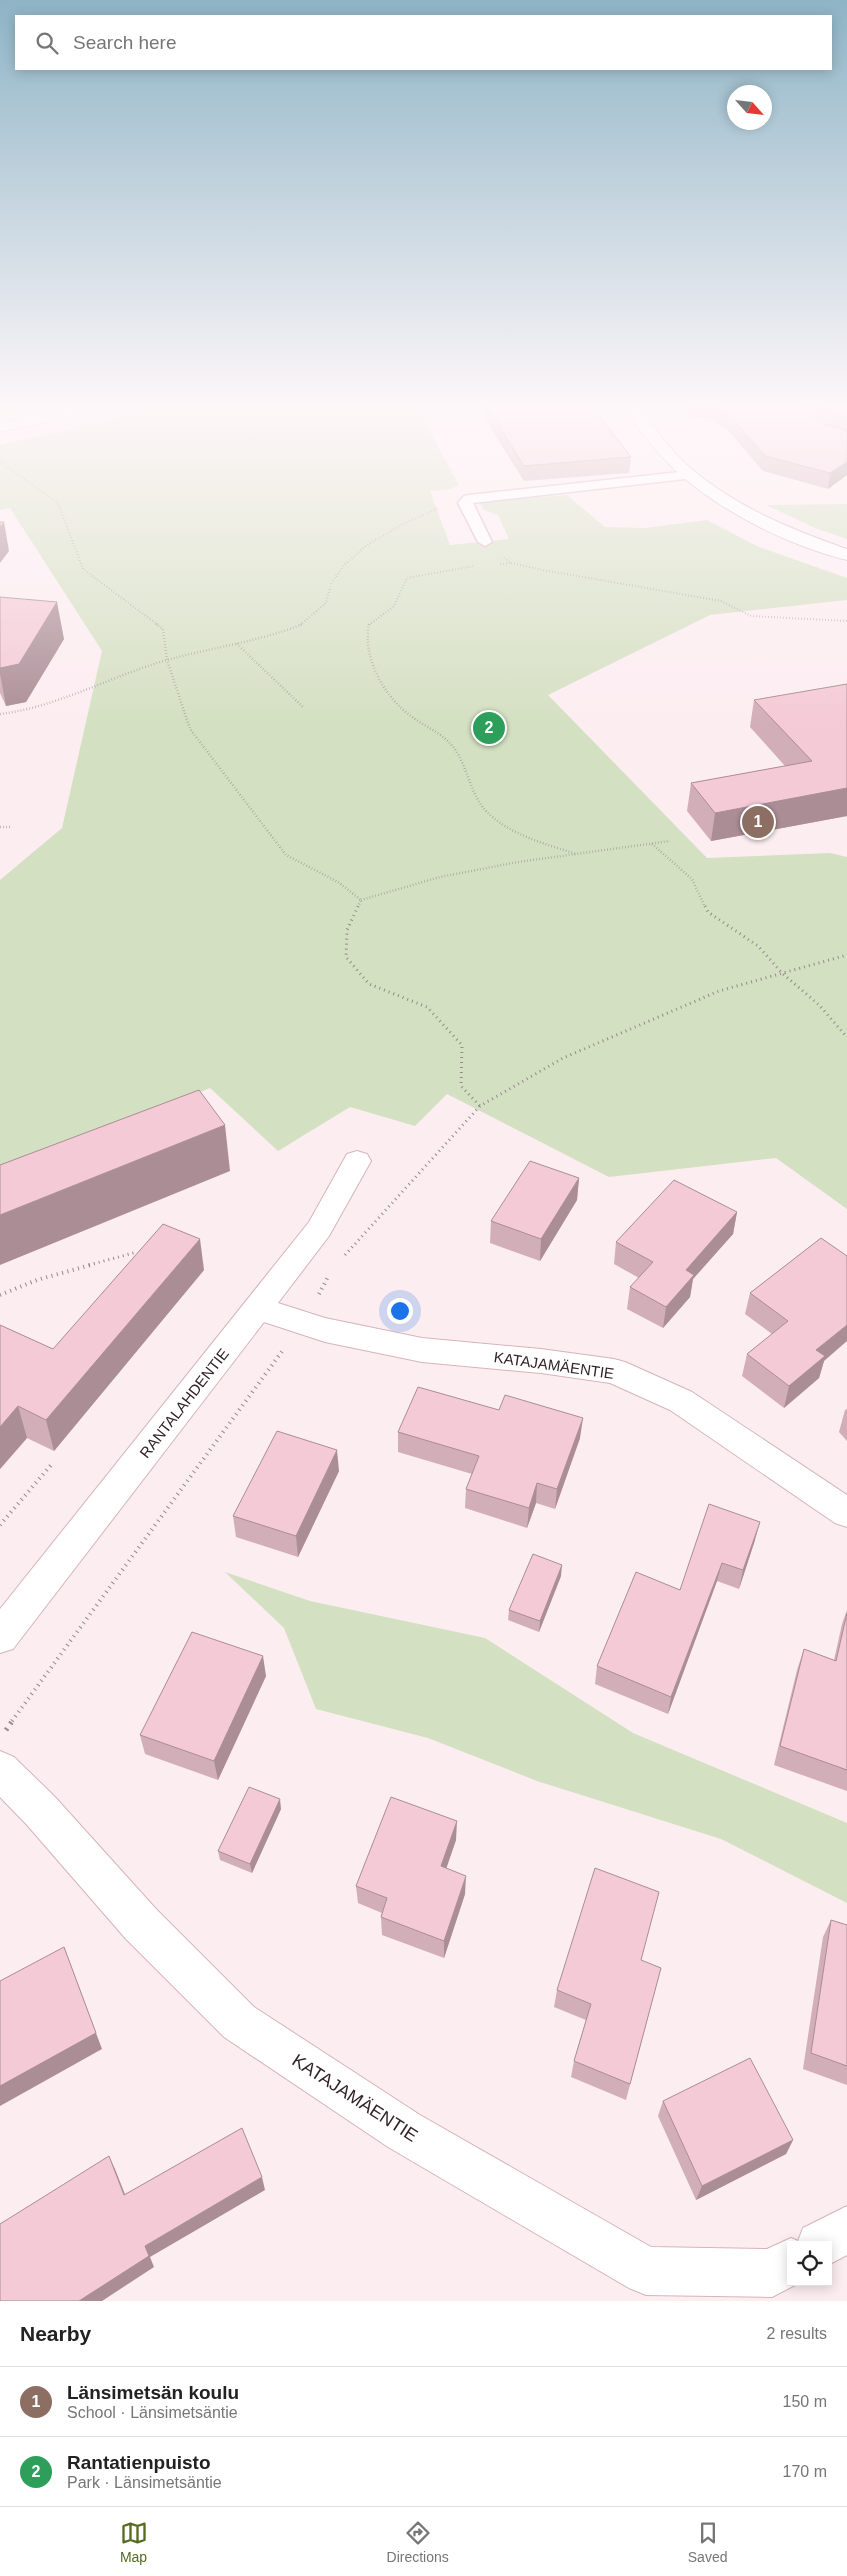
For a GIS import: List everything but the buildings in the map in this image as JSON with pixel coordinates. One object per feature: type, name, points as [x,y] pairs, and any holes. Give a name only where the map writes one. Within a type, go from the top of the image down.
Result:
[{"type":"street","points":[[743,510],[794,535],[847,555]]},
{"type":"street","name":"RANTALAHDENTIE","points":[[0,1637],[319,1230],[357,1161]]},
{"type":"street","name":"KATAJAMÄENTIE","points":[[258,1308],[325,1330],[422,1350],[541,1361],[614,1371],[681,1401],[847,1513]]},
{"type":"street","name":"KATAJAMÄENTIE","points":[[0,1770],[41,1811],[140,1924],[238,2022],[404,2131],[646,2271],[772,2273],[787,2264]]},
{"type":"street","points":[[827,2241],[847,2229]]},
{"type":"lane","points":[[469,510],[486,542]]},
{"type":"path","points":[[61,510],[83,569],[163,629],[167,660],[190,729],[286,855],[338,882],[361,900]]},
{"type":"path","points":[[0,714],[16,712],[61,699],[109,679],[167,660],[237,644],[303,624],[326,603],[331,584],[344,565],[367,545],[403,524],[435,510]]},
{"type":"path","points":[[486,542],[511,563]]},
{"type":"path","points":[[494,564],[511,563],[722,601],[751,616],[847,621]]},
{"type":"path","points":[[478,565],[407,578],[394,606],[369,624],[366,638],[379,678],[403,710],[447,738],[462,759],[485,810],[513,832],[576,854]]},
{"type":"path","points":[[237,644],[303,707]]},
{"type":"path","points":[[0,828],[10,827]]},
{"type":"path","points":[[480,1106],[462,1086],[462,1045],[427,1007],[369,984],[346,956],[347,930],[361,900],[440,877],[518,862],[670,841]]},
{"type":"path","points":[[651,844],[692,879],[708,912],[758,946],[782,973],[819,1005],[847,1037]]},
{"type":"path","points":[[341,1260],[480,1106],[563,1058],[720,991],[847,955]]},
{"type":"path","points":[[0,1295],[36,1280],[137,1252]]},
{"type":"path","points":[[0,1738],[302,1323],[334,1267]]},
{"type":"path","points":[[0,1525],[51,1465]]},
{"type":"green space","points":[[12,510],[437,510],[450,545],[509,539],[498,515],[485,510],[585,510],[605,527],[645,528],[707,520],[759,547],[847,578],[847,600],[710,615],[548,695],[707,858],[830,853],[847,857],[847,1209],[776,1158],[609,1177],[447,1094],[415,1126],[350,1107],[278,1151],[210,1088],[0,1179],[0,880],[62,828],[102,651]]},
{"type":"green space","points":[[777,510],[847,510],[847,539],[815,528]]},
{"type":"green space","points":[[225,1572],[310,1601],[485,1638],[633,1733],[847,1823],[847,1903],[721,1839],[537,1781],[428,1738],[316,1709],[284,1628]]},
{"type":"place","name":"Rantatienpuisto","points":[[489,728]]},
{"type":"place","name":"Länsimetsän koulu","points":[[758,822]]}]
